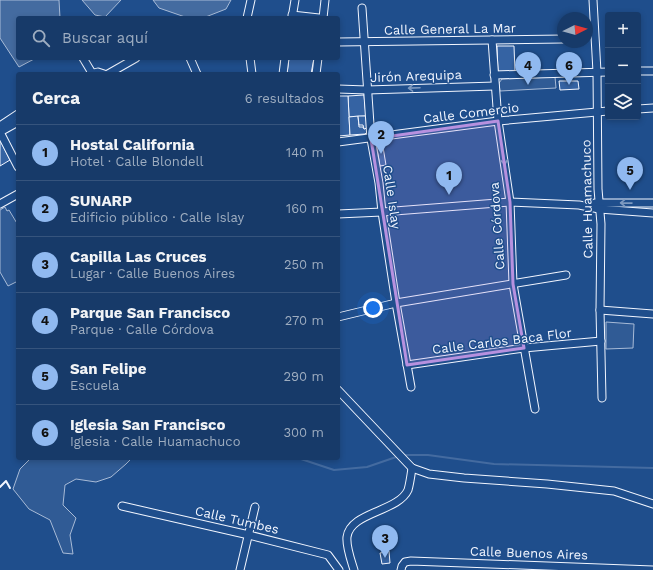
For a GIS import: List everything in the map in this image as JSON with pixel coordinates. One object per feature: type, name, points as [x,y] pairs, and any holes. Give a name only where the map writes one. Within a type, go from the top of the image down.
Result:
[{"type":"street","points":[[247,16],[251,0]]},
{"type":"street","points":[[292,16],[295,0]]},
{"type":"street","points":[[323,16],[325,0]]},
{"type":"street","name":"Calle Huamachuco","points":[[593,0],[599,206],[601,224],[600,310],[602,398]]},
{"type":"street","name":"Calle Islay","points":[[362,8],[363,42],[371,139],[379,183],[396,304],[411,387]]},
{"type":"street","name":"Calle General La Mar","points":[[340,42],[557,39]]},
{"type":"street","name":"Calle Córdova","points":[[492,40],[498,121],[510,202],[513,284],[535,409]]},
{"type":"street","points":[[84,60],[90,72]]},
{"type":"street","points":[[112,72],[132,60]]},
{"type":"street","points":[[191,60],[196,72]]},
{"type":"street","points":[[250,60],[252,72]]},
{"type":"street","points":[[283,72],[285,60]]},
{"type":"street","points":[[316,72],[318,60]]},
{"type":"street","points":[[641,71],[653,70]]},
{"type":"street","points":[[494,75],[605,72]]},
{"type":"street","name":"Jirón Arequipa","points":[[340,89],[367,90],[495,86]]},
{"type":"street","points":[[641,109],[653,108]]},
{"type":"street","name":"Calle Comercio","points":[[340,142],[371,139],[498,121],[605,111]]},
{"type":"street","points":[[0,126],[16,115]]},
{"type":"street","points":[[16,123],[0,132],[16,163]]},
{"type":"street","points":[[0,204],[16,195]]},
{"type":"street","points":[[340,214],[510,202],[579,206],[653,203]]},
{"type":"street","points":[[599,206],[653,213]]},
{"type":"street","points":[[340,317],[396,304],[566,275]]},
{"type":"street","points":[[600,310],[653,314]]},
{"type":"street","name":"Calle Carlos Baca Flor","points":[[407,366],[524,348],[601,341]]},
{"type":"street","points":[[340,392],[412,468],[429,474],[464,478],[614,491],[653,504]]},
{"type":"street","points":[[354,570],[347,537],[349,530],[356,523],[394,504],[402,498],[408,490],[412,468]]},
{"type":"street","name":"Calle Tumbes","points":[[122,506],[328,555],[339,570]]},
{"type":"street","points":[[240,570],[255,507]]},
{"type":"street","name":"Calle Buenos Aires","points":[[401,570],[405,562],[411,561],[538,568],[653,570]]},
{"type":"highlighted area","points":[[498,121],[510,202],[513,284],[524,348],[407,365],[371,139]]},
{"type":"shaded area","points":[[0,0],[59,0],[60,16],[16,16],[16,60],[32,60],[19,67],[0,38]]},
{"type":"shaded area","points":[[82,0],[121,0],[106,16],[95,15]]},
{"type":"shaded area","points":[[153,0],[231,0],[226,9],[208,16],[182,16],[159,8]]},
{"type":"shaded area","points":[[555,77],[556,88],[500,91],[499,83],[502,79]]},
{"type":"shaded area","points":[[5,207],[7,211],[9,210],[16,222],[16,282],[8,286],[0,272],[0,210]]},
{"type":"shaded area","points":[[606,322],[634,324],[633,348],[606,349]]},
{"type":"shaded area","points":[[29,460],[130,460],[111,477],[96,482],[76,479],[65,485],[63,505],[76,518],[70,535],[73,554],[63,553],[50,520],[29,509],[13,489],[20,469]]},
{"type":"building","points":[[497,46],[514,46],[515,72],[498,72]]},
{"type":"building","points":[[289,60],[314,60],[311,72],[287,72]]},
{"type":"building","points":[[559,81],[578,81],[579,89],[560,90]]},
{"type":"building","points":[[364,95],[366,116],[349,117],[348,96]]},
{"type":"building","points":[[340,96],[348,96],[350,135],[340,136]]},
{"type":"building","points":[[358,116],[359,127],[363,127],[364,129],[367,128],[367,132],[365,134],[350,135],[349,117]]},
{"type":"building","points":[[358,116],[366,116],[367,128],[364,129],[363,125],[359,125]]},
{"type":"building","points":[[0,140],[10,160],[0,166]]},
{"type":"building","points":[[382,141],[386,165],[380,166],[376,142]]},
{"type":"building","points":[[389,551],[390,563],[382,564],[380,553]]},
{"type":"waterway","points":[[403,455],[428,455],[494,464],[653,468]]},
{"type":"waterway","points":[[304,460],[334,470],[367,467],[399,456]]},
{"type":"wall","points":[[0,487],[6,481],[10,488]]},
{"type":"place","name":"Parque San Francisco","points":[[528,85]]},
{"type":"place","name":"Iglesia San Francisco","points":[[569,85]]},
{"type":"place","name":"SUNARP","points":[[381,154]]},
{"type":"place","name":"San Felipe","points":[[630,190]]},
{"type":"place","name":"Hostal California","points":[[449,195]]},
{"type":"place","name":"Capilla Las Cruces","points":[[385,558]]}]
